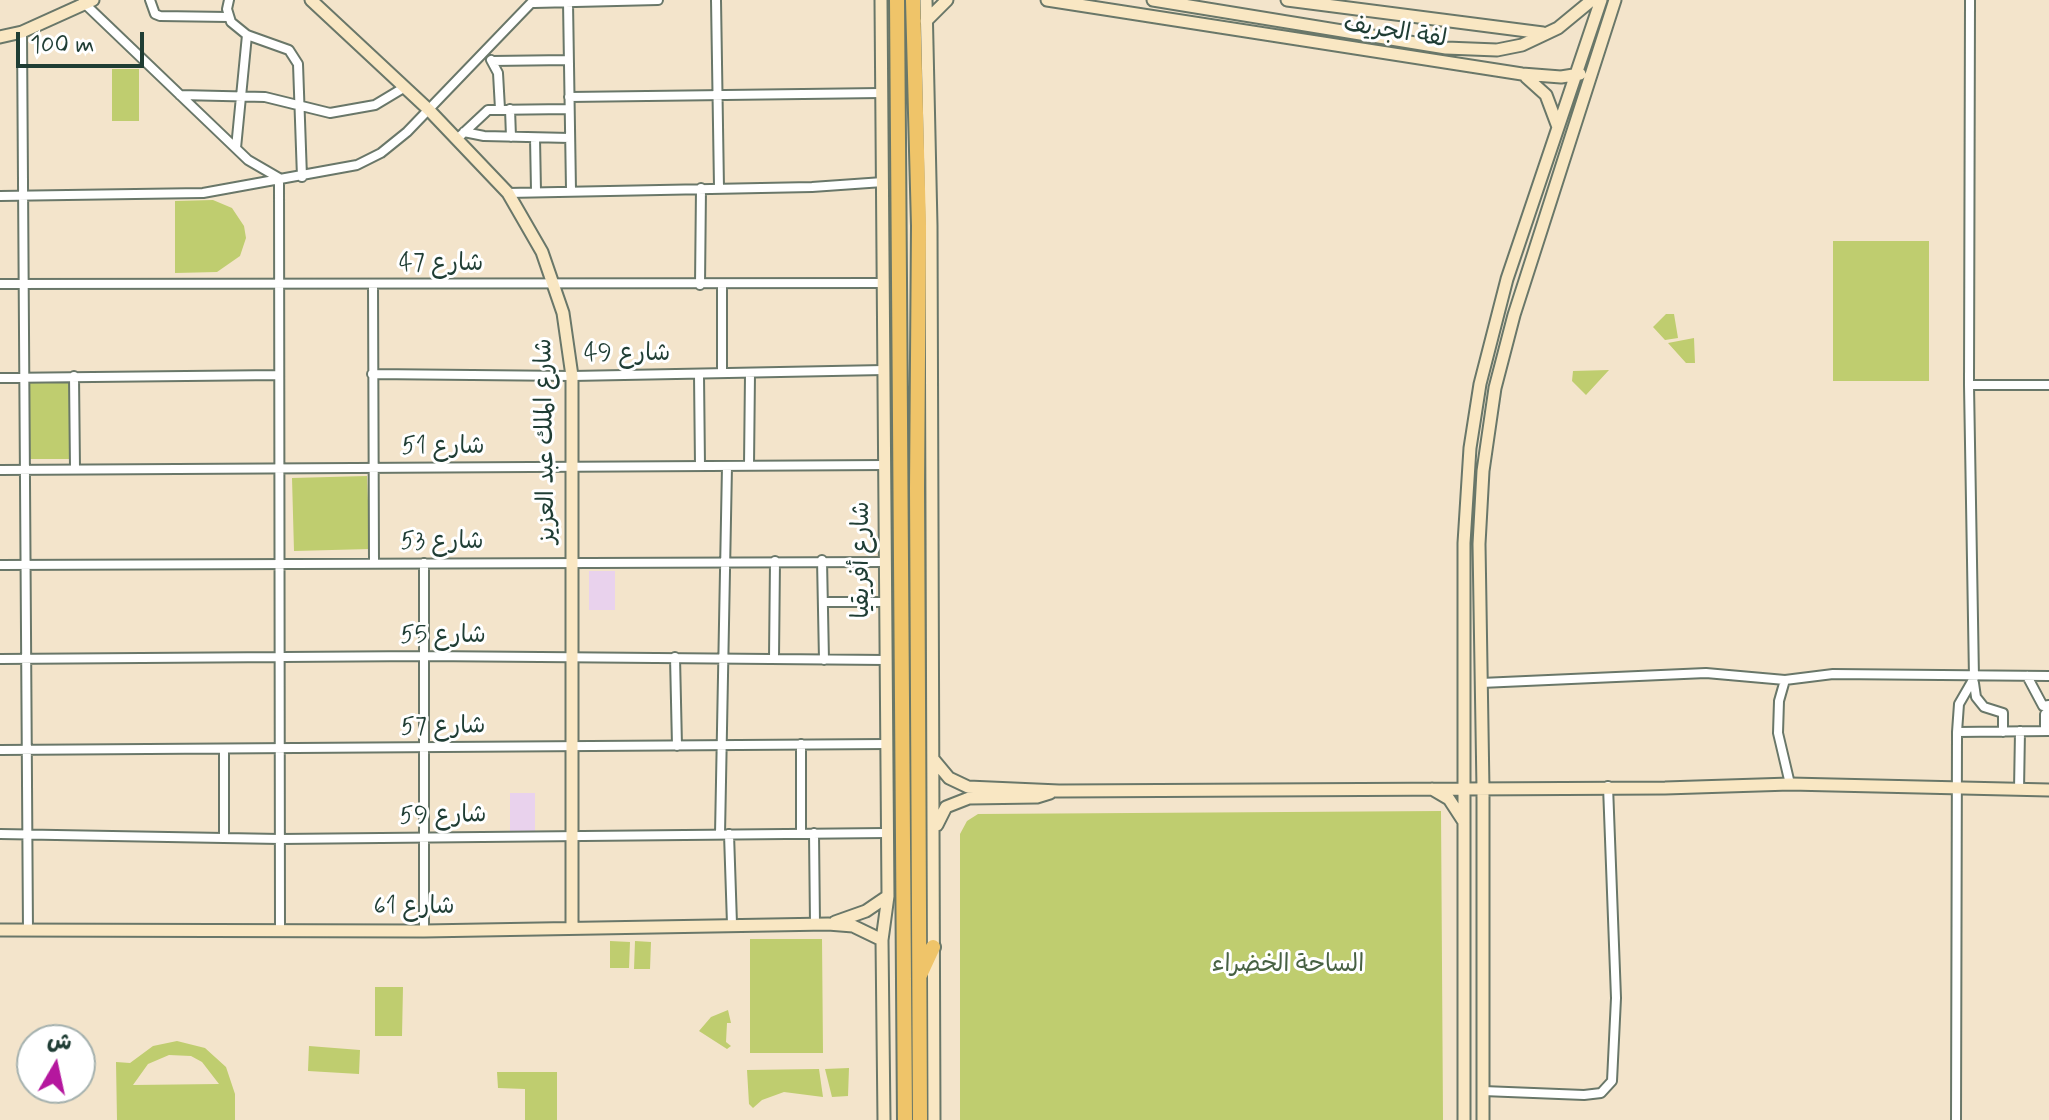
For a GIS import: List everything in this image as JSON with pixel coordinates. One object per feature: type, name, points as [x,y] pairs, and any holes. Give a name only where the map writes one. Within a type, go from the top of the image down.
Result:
[{"type":"highway","name":"شارع أفريقيا","points":[[897,0],[905,1120]]},
{"type":"highway","points":[[913,0],[919,226],[920,1120]]},
{"type":"highway","points":[[919,226],[931,205]]},
{"type":"highway","points":[[884,207],[899,223]]},
{"type":"highway","points":[[900,413],[918,411]]},
{"type":"highway","points":[[917,572],[932,581]]},
{"type":"highway","points":[[918,979],[933,947]]},
{"type":"street","points":[[150,0],[155,14],[160,16],[228,17],[247,35],[289,50],[298,64],[302,177]]},
{"type":"street","points":[[228,17],[229,0]]},
{"type":"street","name":"شارع الملك عبد العزيز","points":[[311,0],[460,135],[508,193],[542,252],[567,326],[572,376],[573,467],[572,928]]},
{"type":"street","points":[[0,196],[203,193],[279,178],[302,177],[368,160],[393,145],[534,1],[658,0]]},
{"type":"street","points":[[716,0],[719,187]]},
{"type":"street","name":"شارع أفريقيا","points":[[881,0],[888,896],[882,940],[884,1120]]},
{"type":"street","points":[[926,0],[931,205],[934,1120]]},
{"type":"street","points":[[926,26],[931,14],[947,0]]},
{"type":"street","name":"لفة الجريف","points":[[1047,0],[1522,74],[1575,77],[1593,69]]},
{"type":"street","points":[[1153,0],[1446,48],[1497,50],[1522,45],[1577,15],[1592,0]]},
{"type":"street","points":[[1287,0],[1543,33]]},
{"type":"street","points":[[1464,1120],[1464,543],[1469,458],[1480,384],[1507,279],[1601,0]]},
{"type":"street","points":[[1483,1120],[1479,544],[1483,471],[1495,388],[1523,282],[1615,0]]},
{"type":"street","points":[[1956,1120],[1957,732],[1959,704],[1974,678],[1969,385],[1970,0]]},
{"type":"street","points":[[0,37],[22,32],[86,2],[236,148],[263,171],[279,178]]},
{"type":"street","points":[[568,2],[571,190]]},
{"type":"street","points":[[22,32],[24,834],[28,930]]},
{"type":"street","points":[[236,148],[244,95],[247,35]]},
{"type":"street","points":[[484,54],[498,73],[511,137]]},
{"type":"street","points":[[492,61],[568,60]]},
{"type":"street","points":[[1522,74],[1543,89],[1558,127]]},
{"type":"street","points":[[179,95],[244,95],[335,112],[375,105],[405,87]]},
{"type":"street","points":[[569,97],[881,93]]},
{"type":"street","points":[[460,135],[486,111],[569,109]]},
{"type":"street","points":[[460,135],[570,138]]},
{"type":"street","points":[[535,138],[536,191]]},
{"type":"street","points":[[279,178],[280,929]]},
{"type":"street","points":[[508,193],[812,187],[883,182]]},
{"type":"street","points":[[700,285],[701,188]]},
{"type":"street","name":"شارع 47","points":[[0,284],[555,286],[882,283]]},
{"type":"street","points":[[373,284],[374,563]]},
{"type":"street","points":[[722,284],[722,373]]},
{"type":"street","name":"شارع 49","points":[[372,374],[572,376],[884,370]]},
{"type":"street","points":[[749,465],[750,374]]},
{"type":"street","points":[[0,378],[279,375]]},
{"type":"street","points":[[699,375],[700,466]]},
{"type":"street","points":[[74,376],[75,469]]},
{"type":"street","points":[[1480,384],[1495,388]]},
{"type":"street","points":[[1969,385],[2049,385]]},
{"type":"street","name":"شارع 51","points":[[0,470],[886,465]]},
{"type":"street","points":[[727,466],[721,745],[724,834],[732,924]]},
{"type":"street","points":[[1464,543],[1479,544]]},
{"type":"street","points":[[822,560],[824,660]]},
{"type":"street","points":[[774,658],[775,561]]},
{"type":"street","name":"شارع 53","points":[[0,565],[885,562]]},
{"type":"street","points":[[424,563],[424,931]]},
{"type":"street","points":[[823,602],[885,602]]},
{"type":"street","name":"شارع 55","points":[[0,659],[425,656],[886,660]]},
{"type":"street","points":[[675,657],[677,746]]},
{"type":"street","points":[[1481,683],[1706,673],[1785,680],[1833,674],[1974,678],[2049,676]]},
{"type":"street","points":[[1989,676],[1972,683],[1984,707],[2003,713],[2003,732]]},
{"type":"street","points":[[1957,732],[2047,731],[2045,714],[2049,708],[2043,706],[2027,676]]},
{"type":"street","points":[[1785,680],[1779,701],[1778,733],[1790,784]]},
{"type":"street","points":[[2019,790],[2020,731]]},
{"type":"street","points":[[801,744],[801,833]]},
{"type":"street","name":"شارع 57","points":[[0,750],[887,744]]},
{"type":"street","points":[[224,750],[224,837]]},
{"type":"street","points":[[934,760],[949,778],[968,787],[1059,791],[1790,784],[2049,790]]},
{"type":"street","points":[[1483,1091],[1584,1095],[1601,1093],[1612,1081],[1616,998],[1608,786]]},
{"type":"street","points":[[1432,789],[1449,799],[1465,824]]},
{"type":"street","points":[[934,837],[939,816],[946,807],[957,802],[969,798],[1037,797],[1059,791]]},
{"type":"street","points":[[814,833],[815,924]]},
{"type":"street","name":"شارع 59","points":[[0,834],[280,839],[887,833]]},
{"type":"street","points":[[828,924],[866,911],[888,896]]},
{"type":"street","points":[[828,924],[853,926],[882,940]]},
{"type":"street","name":"شارع 61","points":[[0,930],[424,931],[828,924]]},
{"type":"shaded area","points":[[589,571],[615,571],[615,610],[589,610]]},
{"type":"shaded area","points":[[510,793],[535,793],[535,832],[510,832]]},
{"type":"green space","points":[[112,69],[139,69],[139,121],[112,121]]},
{"type":"green space","points":[[213,200],[232,208],[244,226],[246,238],[240,256],[217,272],[175,273],[175,201]]},
{"type":"green space","points":[[1833,241],[1929,241],[1929,381],[1833,381]]},
{"type":"green space","points":[[1666,314],[1674,314],[1678,338],[1665,340],[1653,327]]},
{"type":"green space","points":[[1694,338],[1695,363],[1686,363],[1668,343]]},
{"type":"green space","points":[[1609,370],[1586,395],[1572,381],[1573,371]]},
{"type":"green space","points":[[27,382],[70,382],[71,459],[27,459]]},
{"type":"green space","points":[[367,476],[370,549],[294,551],[292,478]]},
{"type":"green space","name":"الساحة الخضراء","points":[[1441,811],[1443,1120],[960,1120],[960,834],[967,821],[978,814]]},
{"type":"green space","points":[[750,939],[822,939],[823,1053],[750,1053]]},
{"type":"green space","points":[[610,941],[630,942],[629,968],[610,968]]},
{"type":"green space","points":[[635,941],[651,942],[650,969],[634,969]]},
{"type":"green space","points":[[375,987],[403,987],[402,1036],[375,1036]]},
{"type":"green space","points":[[728,1010],[731,1023],[727,1023],[726,1042],[731,1046],[727,1049],[699,1031],[711,1017]]},
{"type":"green space","points":[[177,1041],[205,1048],[226,1067],[235,1094],[235,1120],[117,1120],[116,1062],[130,1063],[153,1046]],"holes":[[[169,1055],[191,1056],[202,1062],[219,1084],[133,1085],[148,1064]]]},
{"type":"green space","points":[[309,1046],[360,1050],[359,1074],[308,1071]]},
{"type":"green space","points":[[849,1068],[848,1096],[832,1097],[825,1069]]},
{"type":"green space","points":[[819,1069],[823,1097],[784,1092],[762,1100],[753,1108],[749,1104],[747,1070]]},
{"type":"green space","points":[[497,1072],[557,1072],[557,1120],[525,1120],[525,1089],[498,1088]]}]
